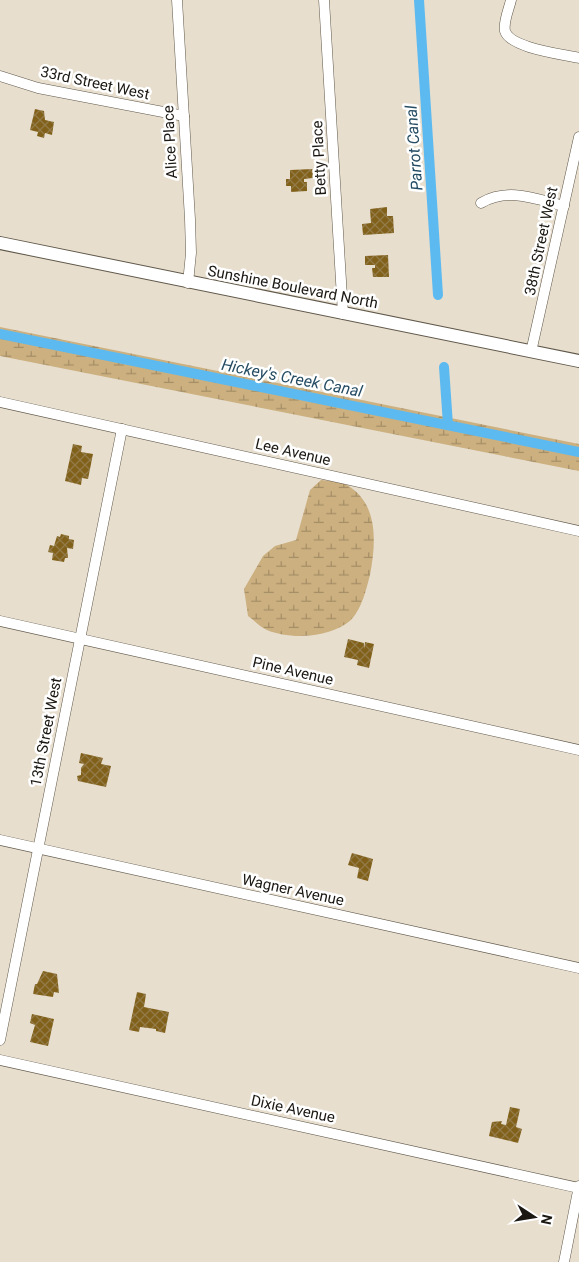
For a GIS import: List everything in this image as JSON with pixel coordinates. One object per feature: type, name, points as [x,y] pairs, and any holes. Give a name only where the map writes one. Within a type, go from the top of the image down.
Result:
[{"type":"street","name":"Alice Place","points":[[177,0],[191,253],[188,283]]},
{"type":"street","name":"Betty Place","points":[[324,0],[342,314]]},
{"type":"street","points":[[511,0],[505,30],[510,40],[579,58]]},
{"type":"street","name":"33rd Street West","points":[[0,76],[46,89],[184,116]]},
{"type":"street","name":"38th Street West","points":[[532,352],[579,137]]},
{"type":"street","points":[[481,203],[491,197],[514,194],[564,206]]},
{"type":"street","name":"Sunshine Boulevard North","points":[[0,244],[579,361]]},
{"type":"street","name":"Lee Avenue","points":[[0,402],[579,531]]},
{"type":"street","name":"13th Street West","points":[[0,1040],[122,429]]},
{"type":"street","name":"Pine Avenue","points":[[0,621],[579,750]]},
{"type":"street","name":"Wagner Avenue","points":[[0,840],[579,968]]},
{"type":"street","name":"Dixie Avenue","points":[[0,1060],[579,1187]]},
{"type":"street","points":[[564,1262],[579,1187]]},
{"type":"green space","points":[[0,327],[579,444],[579,471],[0,356]]},
{"type":"green space","points":[[321,480],[347,485],[357,493],[370,513],[374,537],[373,550],[370,575],[363,599],[351,620],[333,631],[310,636],[298,636],[264,629],[248,616],[244,589],[263,556],[275,546],[296,540],[310,490]]},
{"type":"building","points":[[35,109],[44,111],[45,120],[54,122],[52,135],[45,133],[44,138],[37,136],[38,132],[30,130]]},
{"type":"building","points":[[313,169],[313,178],[304,179],[304,182],[307,182],[307,191],[291,192],[291,186],[286,186],[286,179],[290,179],[290,170]]},
{"type":"building","points":[[387,207],[387,216],[393,216],[394,233],[363,235],[362,224],[371,223],[370,209]]},
{"type":"building","points":[[388,255],[389,277],[373,277],[372,268],[375,268],[375,265],[365,265],[365,256]]},
{"type":"building","points":[[73,444],[82,446],[81,452],[93,454],[88,479],[82,478],[81,485],[65,481]]},
{"type":"building","points":[[61,534],[69,536],[69,539],[74,540],[73,549],[67,548],[68,558],[65,558],[64,562],[52,560],[53,553],[48,552],[50,545],[54,546],[57,536],[60,537]]},
{"type":"building","points":[[348,639],[364,643],[364,649],[365,642],[374,644],[369,668],[357,665],[358,660],[344,657]]},
{"type":"building","points":[[81,753],[103,758],[101,764],[111,766],[106,787],[78,781],[77,776],[81,775],[81,768],[84,764],[79,763]]},
{"type":"building","points":[[352,853],[373,859],[368,881],[357,878],[359,868],[348,865]]},
{"type":"building","points":[[43,971],[57,974],[59,993],[54,992],[53,997],[33,994],[35,984],[37,984]]},
{"type":"building","points":[[137,992],[146,994],[144,1007],[169,1012],[165,1033],[156,1031],[156,1029],[140,1027],[139,1032],[129,1030]]},
{"type":"building","points":[[32,1014],[54,1019],[48,1046],[30,1042],[35,1025],[30,1023]]},
{"type":"building","points":[[510,1107],[520,1109],[516,1127],[522,1129],[518,1143],[489,1136],[492,1122],[502,1121],[501,1124],[506,1125]]},
{"type":"waterway","name":"Parrot Canal","points":[[419,0],[438,295]]},
{"type":"waterway","name":"Hickey's Creek Canal","points":[[0,334],[579,452]]},
{"type":"waterway","name":"Parrot Canal","points":[[444,367],[448,425]]}]
